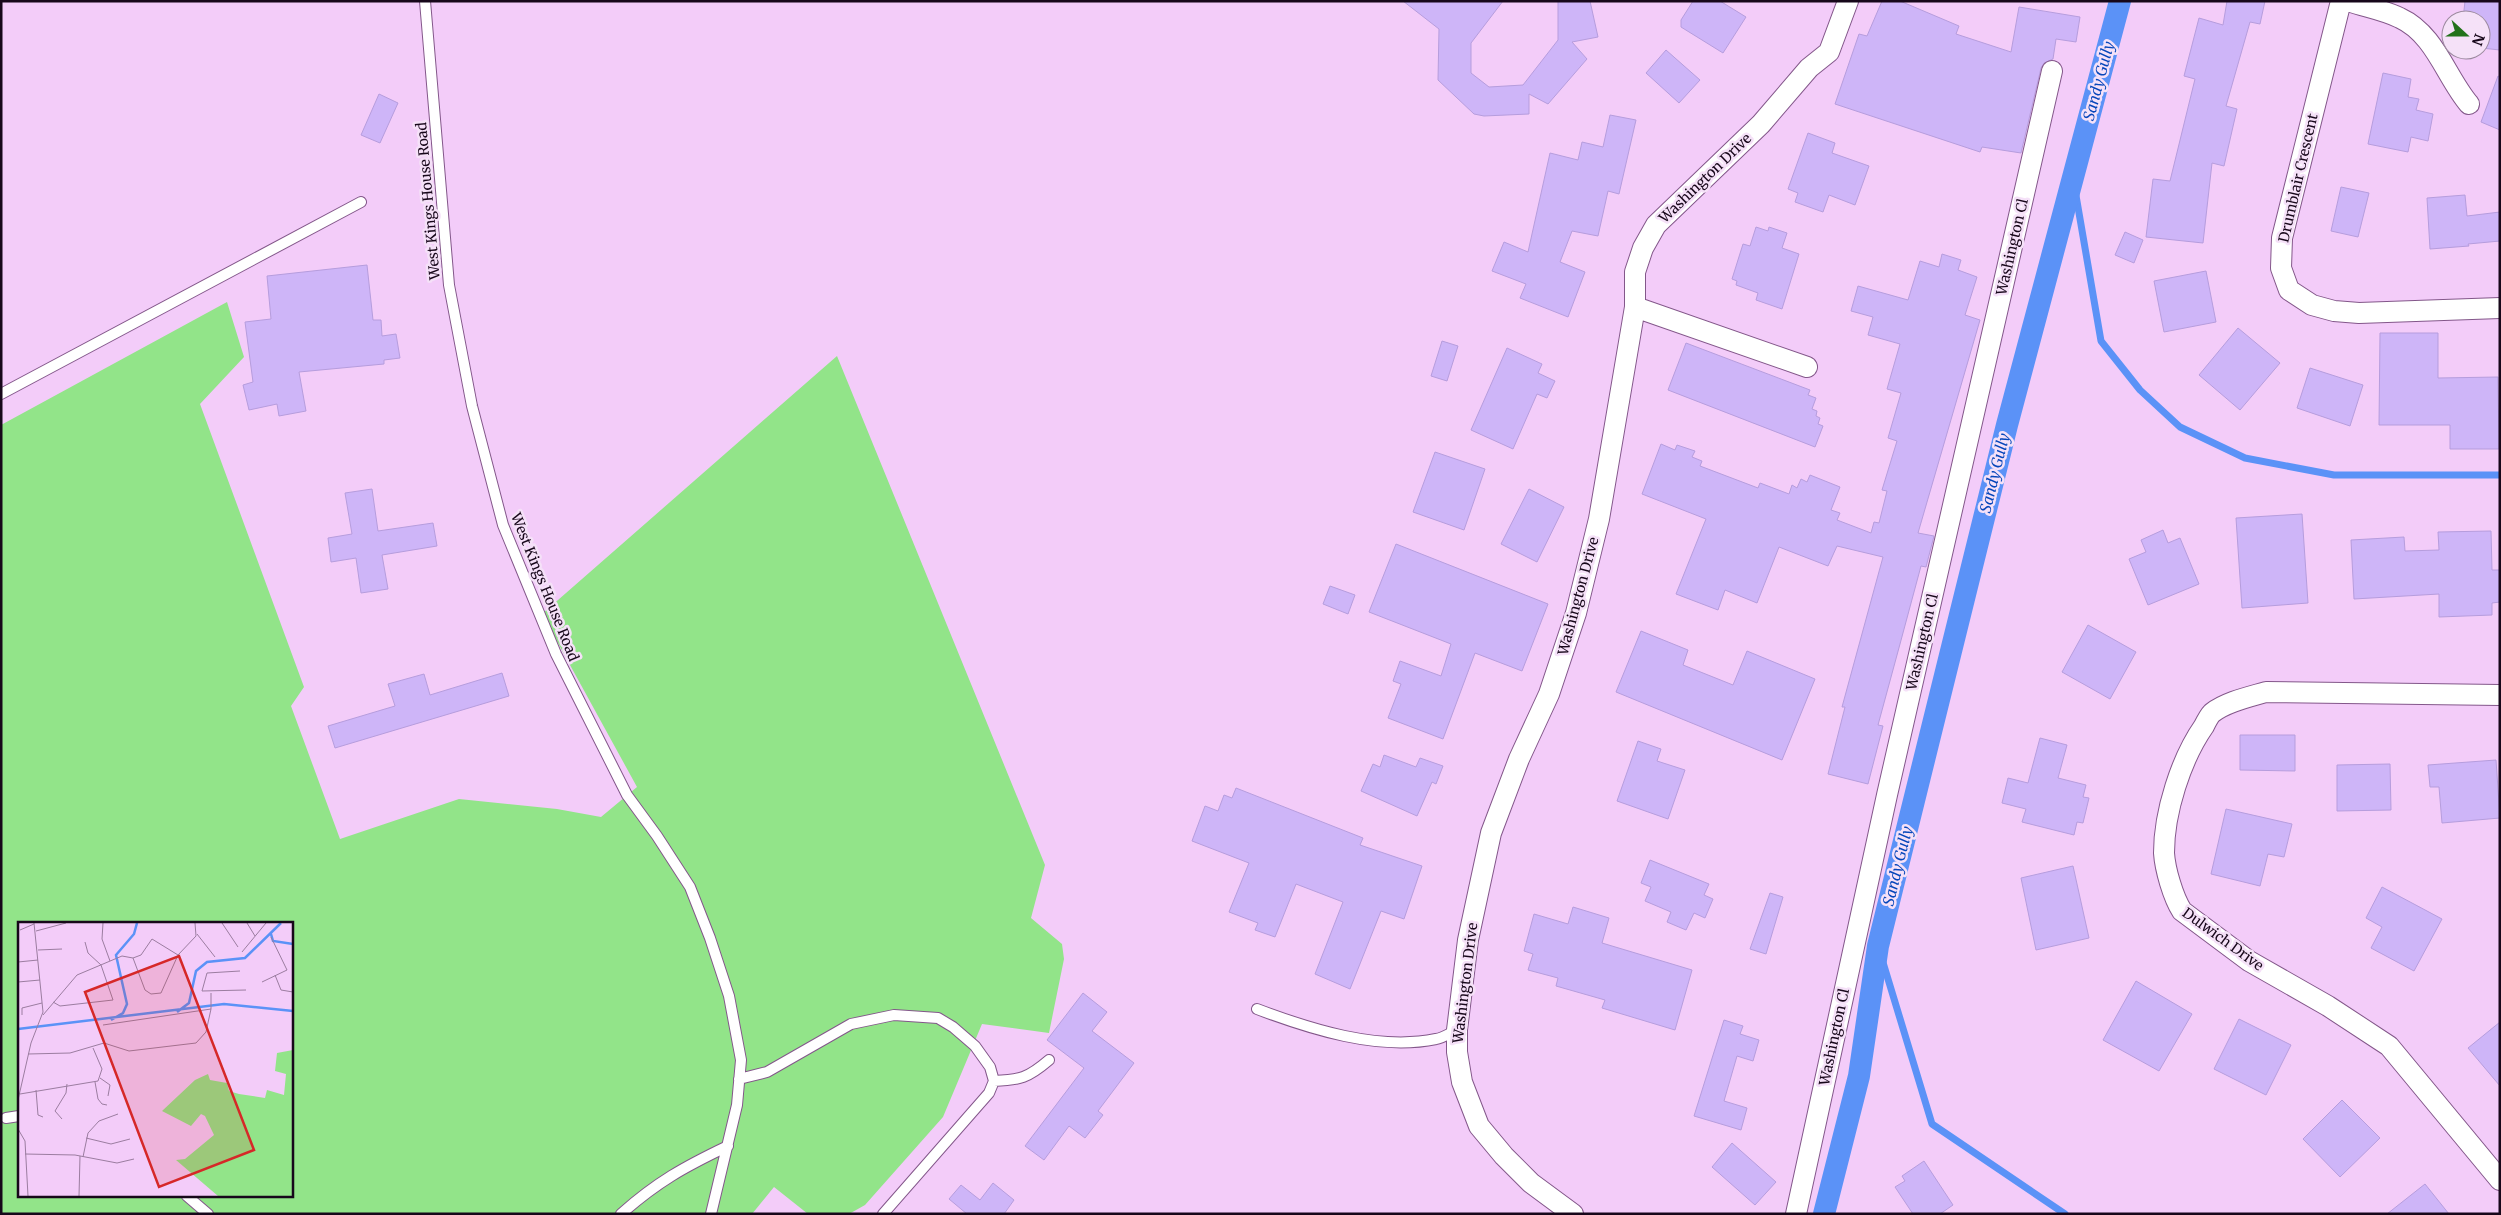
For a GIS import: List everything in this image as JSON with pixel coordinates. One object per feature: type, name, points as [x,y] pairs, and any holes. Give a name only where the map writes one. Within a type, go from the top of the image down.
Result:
[{"type":"street","name":"Washington Drive","points":[[1573,1214],[1532,1183],[1504,1156],[1480,1126],[1462,1082],[1457,1052],[1456,1030],[1468,940],[1491,833],[1519,760],[1549,694],[1576,613],[1599,519],[1635,307],[1635,272],[1643,248],[1656,225],[1761,124],[1808,68],[1829,52],[1848,1]]},
{"type":"street","name":"Drumblair Crescent","points":[[2341,1],[2282,238],[2281,268],[2289,290],[2312,304],[2334,311],[2359,313],[2500,308]]},
{"type":"street","points":[[2348,1],[2401,18],[2419,31],[2439,57],[2457,91],[2469,104]]},
{"type":"street","name":"Washington Cl","points":[[1796,1214],[1887,795],[2052,71]]},
{"type":"street","points":[[1635,307],[1807,368]]},
{"type":"street","name":"Dulwich Drive","points":[[2500,695],[2266,692],[2236,702],[2212,714],[2194,740],[2180,769],[2170,811],[2164,854],[2175,900],[2182,911],[2249,961],[2328,1006],[2389,1046],[2500,1180]]},
{"type":"lane","name":"West Kings House Road","points":[[425,1],[448,285],[472,406],[503,525],[556,654],[627,795],[657,836],[690,887],[710,938],[729,996],[741,1060],[737,1105],[712,1214]]},
{"type":"lane","points":[[1,394],[361,202]]},
{"type":"lane","points":[[1257,1009],[1292,1022],[1354,1037],[1400,1042],[1437,1039],[1456,1030]]},
{"type":"lane","points":[[739,1079],[767,1072],[851,1024],[894,1015],[938,1018],[953,1027],[975,1046],[990,1067],[994,1080],[989,1093],[883,1214]]},
{"type":"lane","points":[[994,1080],[1018,1080],[1033,1074],[1049,1060]]},
{"type":"lane","points":[[6,1118],[18,1116]]},
{"type":"lane","points":[[621,1214],[652,1186],[689,1164],[728,1146]]},
{"type":"lane","points":[[189,1198],[208,1214]]},
{"type":"green space","points":[[227,302],[244,357],[200,404],[304,687],[291,706],[340,839],[459,799],[557,809],[601,817],[637,787],[542,614],[837,356],[1045,865],[1031,918],[1062,944],[1064,959],[1049,1033],[982,1024],[943,1117],[865,1205],[849,1214],[808,1214],[774,1187],[752,1214],[1,1214],[1,425]]},
{"type":"building","points":[[1403,1],[1503,1],[1471,43],[1471,73],[1489,87],[1523,85],[1558,40],[1558,1],[1590,1],[1598,37],[1572,42],[1587,59],[1548,104],[1529,94],[1529,114],[1484,116],[1474,114],[1438,80],[1439,29]]},
{"type":"building","points":[[1693,1],[1720,1],[1746,17],[1723,53],[1681,27],[1681,20]]},
{"type":"building","points":[[1882,1],[1900,1],[1959,26],[1956,34],[2011,52],[2019,7],[2080,17],[2076,42],[2056,39],[2053,59],[2044,63],[2041,68],[2021,153],[1982,147],[1980,152],[1835,104],[1859,34],[1867,36]]},
{"type":"building","points":[[2227,1],[2265,1],[2260,24],[2250,22],[2226,106],[2237,109],[2224,166],[2212,163],[2203,243],[2146,237],[2153,179],[2170,181],[2195,79],[2184,76],[2199,18],[2223,25]]},
{"type":"building","points":[[2465,1],[2500,1],[2500,50],[2491,49],[2491,10],[2464,10]]},
{"type":"building","points":[[1666,50],[1700,80],[1679,103],[1646,73]]},
{"type":"building","points":[[2383,73],[2411,79],[2408,97],[2419,99],[2416,110],[2433,114],[2428,141],[2411,137],[2408,152],[2368,144]]},
{"type":"building","points":[[2498,76],[2500,77],[2500,130],[2481,122]]},
{"type":"building","points":[[379,94],[398,103],[380,143],[361,135]]},
{"type":"building","points":[[1610,115],[1636,120],[1619,194],[1608,191],[1598,236],[1572,231],[1560,262],[1585,272],[1568,317],[1520,298],[1526,284],[1492,271],[1504,242],[1528,252],[1550,153],[1578,160],[1582,142],[1603,147]]},
{"type":"building","points":[[1808,133],[1835,143],[1832,153],[1869,166],[1855,205],[1829,195],[1823,212],[1795,202],[1798,193],[1788,189]]},
{"type":"building","points":[[2341,187],[2369,193],[2358,237],[2331,231]]},
{"type":"building","points":[[2465,195],[2467,216],[2500,212],[2500,241],[2430,249],[2427,198]]},
{"type":"building","points":[[1756,227],[1768,231],[1769,227],[1787,233],[1782,248],[1799,254],[1782,309],[1756,300],[1758,293],[1736,285],[1737,281],[1732,279],[1743,244],[1750,246]]},
{"type":"building","points":[[2125,232],[2143,240],[2134,263],[2115,255]]},
{"type":"building","points":[[1942,254],[1961,260],[1958,270],[1977,277],[1965,315],[1980,320],[1918,533],[1934,536],[1926,567],[1921,566],[1878,725],[1883,726],[1868,784],[1828,774],[1845,707],[1842,707],[1883,557],[1837,546],[1828,566],[1779,547],[1757,603],[1725,590],[1718,610],[1676,594],[1706,519],[1642,494],[1661,444],[1675,450],[1677,445],[1695,451],[1692,457],[1702,461],[1700,466],[1758,488],[1760,483],[1789,494],[1792,485],[1797,488],[1801,479],[1807,482],[1810,475],[1840,487],[1831,510],[1840,513],[1837,520],[1871,533],[1874,522],[1879,523],[1887,491],[1882,490],[1897,441],[1888,438],[1901,393],[1887,389],[1900,344],[1868,335],[1873,317],[1851,311],[1858,286],[1908,300],[1920,261],[1939,267]]},
{"type":"building","points":[[367,265],[373,320],[381,320],[382,336],[396,334],[400,358],[384,360],[384,364],[299,372],[306,411],[279,416],[277,404],[249,410],[243,385],[253,382],[245,322],[271,319],[267,276]]},
{"type":"building","points":[[2206,271],[2216,322],[2164,332],[2154,281]]},
{"type":"building","points":[[2238,328],[2280,363],[2240,410],[2199,375]]},
{"type":"building","points":[[2380,333],[2438,333],[2438,378],[2498,377],[2499,449],[2450,449],[2450,425],[2379,425]]},
{"type":"building","points":[[1442,341],[1458,346],[1447,381],[1431,376]]},
{"type":"building","points":[[1686,343],[1810,390],[1808,395],[1816,398],[1812,409],[1817,411],[1816,416],[1820,418],[1818,424],[1823,426],[1815,447],[1668,390]]},
{"type":"building","points":[[1507,348],[1542,364],[1538,373],[1555,381],[1547,398],[1537,394],[1513,449],[1471,430]]},
{"type":"building","points":[[2310,368],[2363,385],[2350,426],[2297,408]]},
{"type":"building","points":[[1435,452],[1485,469],[1464,530],[1413,512]]},
{"type":"building","points":[[372,489],[378,531],[433,523],[437,546],[382,555],[388,589],[361,593],[356,558],[331,562],[328,538],[352,534],[345,493]]},
{"type":"building","points":[[1529,489],[1564,507],[1537,562],[1501,544]]},
{"type":"building","points":[[2302,514],[2308,603],[2242,608],[2236,518]]},
{"type":"building","points":[[2163,530],[2168,543],[2180,538],[2199,584],[2148,605],[2129,559],[2146,552],[2141,540]]},
{"type":"building","points":[[2491,531],[2492,570],[2500,570],[2500,602],[2492,603],[2492,615],[2439,617],[2439,594],[2354,599],[2351,540],[2404,537],[2405,551],[2439,550],[2438,532]]},
{"type":"building","points":[[1396,544],[1548,604],[1522,671],[1475,653],[1443,739],[1388,718],[1401,684],[1393,681],[1400,661],[1441,676],[1451,644],[1369,612]]},
{"type":"building","points":[[1330,586],[1355,595],[1348,614],[1323,604]]},
{"type":"building","points":[[2088,625],[2136,652],[2110,699],[2062,672]]},
{"type":"building","points":[[1641,631],[1688,650],[1683,665],[1733,685],[1747,651],[1815,679],[1782,760],[1616,692]]},
{"type":"building","points":[[502,673],[509,696],[335,748],[328,726],[395,706],[388,684],[424,674],[430,695]]},
{"type":"building","points":[[2240,735],[2295,735],[2295,771],[2240,770]]},
{"type":"building","points":[[2040,738],[2067,745],[2058,778],[2086,785],[2083,797],[2089,798],[2083,823],[2077,822],[2074,835],[2022,822],[2026,809],[2002,803],[2008,778],[2028,783]]},
{"type":"building","points":[[1638,741],[1661,749],[1657,761],[1685,770],[1668,819],[1617,801]]},
{"type":"building","points":[[1384,755],[1416,767],[1420,758],[1443,766],[1436,784],[1432,782],[1417,816],[1361,791],[1373,764],[1380,767]]},
{"type":"building","points":[[2496,760],[2500,818],[2442,823],[2439,787],[2430,787],[2428,765]]},
{"type":"building","points":[[2390,764],[2391,810],[2337,811],[2337,765]]},
{"type":"building","points":[[1236,788],[1363,838],[1360,845],[1422,866],[1404,919],[1381,911],[1350,989],[1315,974],[1343,902],[1296,884],[1275,937],[1255,930],[1258,923],[1229,912],[1249,863],[1192,841],[1205,806],[1218,811],[1224,795],[1232,798]]},
{"type":"building","points":[[2226,809],[2292,824],[2284,857],[2268,854],[2260,886],[2211,874]]},
{"type":"building","points":[[1650,860],[1709,884],[1704,895],[1713,899],[1705,918],[1694,913],[1686,930],[1667,922],[1671,912],[1645,901],[1651,887],[1641,883]]},
{"type":"building","points":[[2073,866],[2089,938],[2036,950],[2021,878]]},
{"type":"building","points":[[2382,887],[2442,919],[2414,971],[2371,948],[2382,927],[2366,918]]},
{"type":"building","points":[[1770,893],[1783,897],[1766,954],[1750,949]]},
{"type":"building","points":[[1573,907],[1609,918],[1602,943],[1692,970],[1675,1030],[1602,1008],[1605,1000],[1556,986],[1558,978],[1528,970],[1533,954],[1524,951],[1534,914],[1568,924]]},
{"type":"building","points":[[2136,981],[2192,1014],[2159,1071],[2103,1040]]},
{"type":"building","points":[[1083,993],[1107,1012],[1092,1031],[1134,1063],[1098,1111],[1103,1115],[1085,1138],[1069,1126],[1044,1160],[1025,1146],[1084,1068],[1047,1040]]},
{"type":"building","points":[[2239,1019],[2291,1045],[2266,1095],[2214,1069]]},
{"type":"building","points":[[1724,1020],[1743,1026],[1740,1034],[1759,1040],[1753,1061],[1737,1056],[1724,1101],[1747,1108],[1741,1130],[1694,1116]]},
{"type":"building","points":[[2500,1022],[2500,1086],[2468,1048]]},
{"type":"building","points":[[2342,1100],[2380,1138],[2340,1177],[2303,1139]]},
{"type":"building","points":[[1732,1143],[1776,1182],[1755,1205],[1712,1167]]},
{"type":"building","points":[[1924,1161],[1953,1205],[1940,1214],[1913,1214],[1895,1187],[1905,1181],[1902,1176]]},
{"type":"building","points":[[993,1183],[1014,1200],[1004,1214],[967,1214],[949,1199],[961,1185],[980,1200]]},
{"type":"building","points":[[2425,1184],[2449,1214],[2387,1214]]},
{"type":"waterway","name":"Sandy Gully","points":[[1824,1214],[1859,1076],[1878,946],[2007,425],[2120,1]]},
{"type":"waterway","points":[[2073,178],[2101,341],[2140,390],[2180,427],[2245,458],[2334,475],[2500,475]]},
{"type":"waterway","points":[[1878,946],[1932,1124],[2065,1214]]}]
